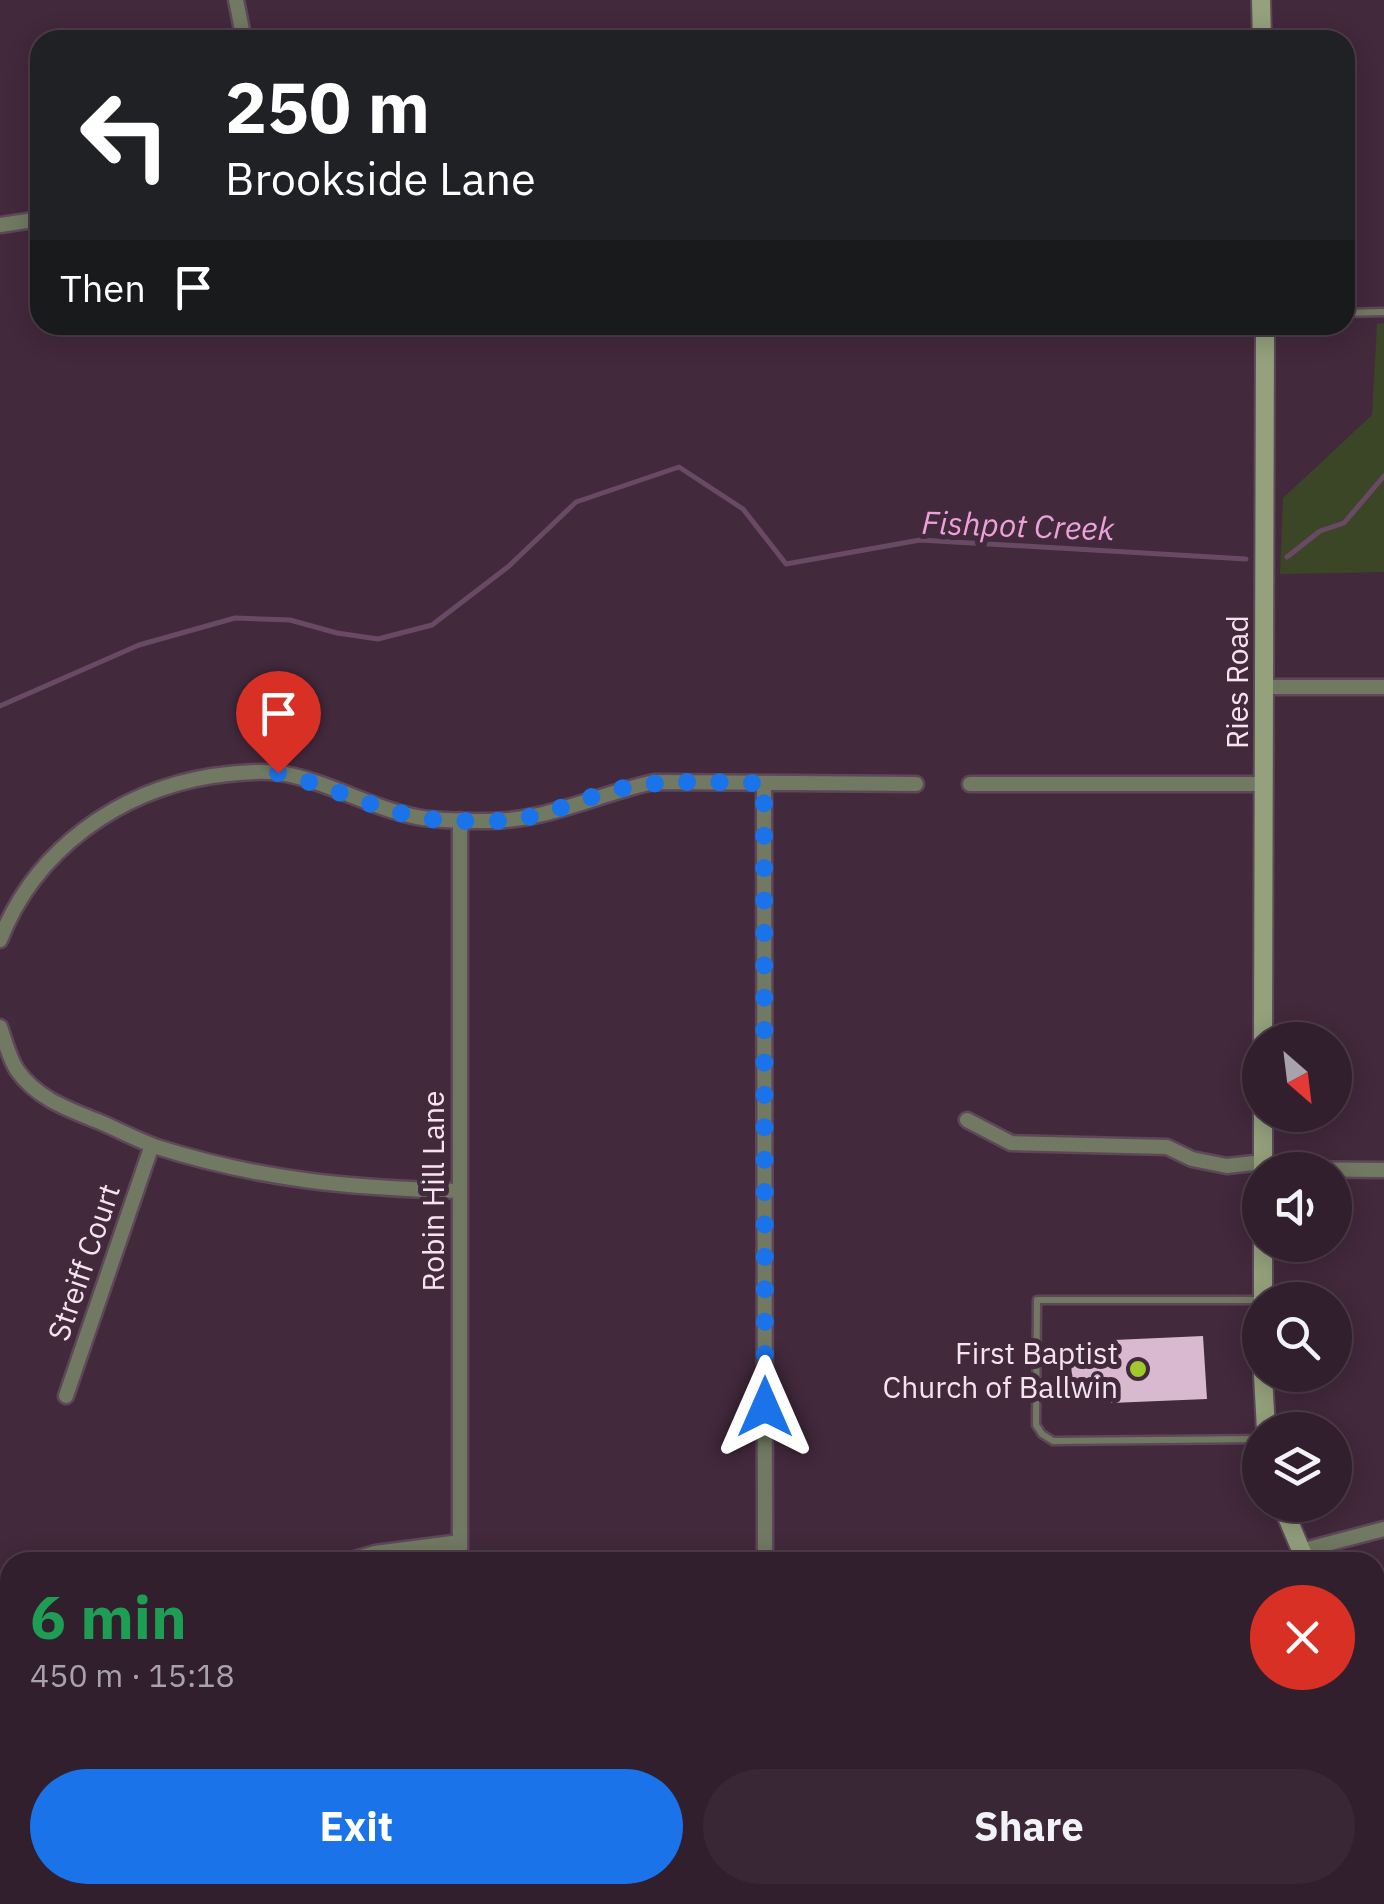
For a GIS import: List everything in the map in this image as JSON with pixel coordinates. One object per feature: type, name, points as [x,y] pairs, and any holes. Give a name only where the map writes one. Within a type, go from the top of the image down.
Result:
[{"type":"street","points":[[236,0],[242,30]]},
{"type":"street","points":[[1262,0],[1262,30]]},
{"type":"street","points":[[0,225],[30,220]]},
{"type":"street","name":"Ries Road","points":[[1264,1022],[1265,335]]},
{"type":"street","points":[[1263,688],[1384,687]]},
{"type":"street","points":[[0,940],[25,891],[75,836],[97,818],[129,801],[189,780],[233,773],[278,773],[320,783],[418,817],[460,820],[521,820],[654,782],[916,784]]},
{"type":"street","points":[[764,783],[765,1552]]},
{"type":"street","points":[[970,784],[1264,784]]},
{"type":"street","name":"Robin Hill Lane","points":[[460,820],[460,1552]]},
{"type":"street","points":[[0,1028],[17,1070],[34,1089],[63,1108],[152,1145],[224,1166],[298,1181],[339,1187],[459,1191]]},
{"type":"street","points":[[967,1120],[1011,1143],[1167,1148],[1192,1159],[1242,1166]]},
{"type":"street","name":"Streiff Court","points":[[66,1396],[152,1145]]},
{"type":"street","points":[[1352,1169],[1384,1170]]},
{"type":"street","points":[[1289,1522],[1301,1552]]},
{"type":"street","points":[[1317,1552],[1384,1529]]},
{"type":"street","points":[[383,1552],[460,1542]]},
{"type":"lane","points":[[1355,312],[1384,312]]},
{"type":"lane","points":[[1242,1300],[1039,1299],[1036,1425],[1046,1438],[1054,1441],[1242,1439]]},
{"type":"green space","points":[[1384,323],[1384,572],[1280,574],[1283,498],[1372,415],[1377,324]]},
{"type":"building","name":"First Baptist Church of Ballwin","points":[[1203,1336],[1207,1399],[1111,1403],[1113,1386],[1073,1389],[1070,1351],[1111,1352],[1114,1340]]},
{"type":"waterway","name":"Fishpot Creek","points":[[0,706],[139,645],[235,618],[290,620],[378,639],[432,625],[509,566],[576,502],[679,467],[743,509],[786,564],[920,540],[1246,559]]},
{"type":"waterway","name":"Fishpot Creek","points":[[1287,557],[1320,531],[1344,523],[1384,476]]},
{"type":"place","name":"First Baptist Church of Ballwin","points":[[1138,1369]]},
{"type":"route","points":[[278,773],[320,783],[418,817],[487,821],[551,814],[616,790],[654,782],[764,783],[765,1407]]}]
